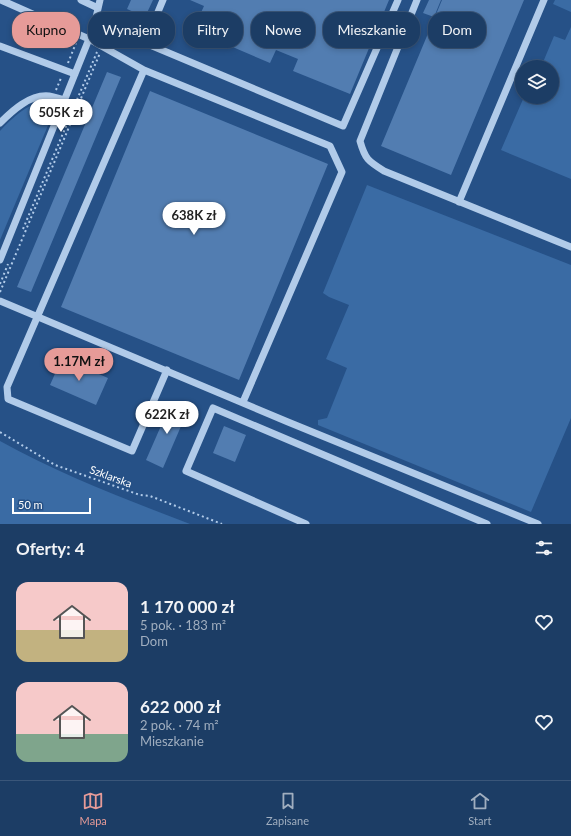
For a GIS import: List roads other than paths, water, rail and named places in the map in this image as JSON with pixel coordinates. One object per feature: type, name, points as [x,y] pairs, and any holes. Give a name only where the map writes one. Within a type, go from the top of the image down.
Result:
[{"type":"street","points":[[1,0],[88,39]]},
{"type":"street","points":[[81,0],[98,8]]},
{"type":"street","points":[[97,12],[100,0]]},
{"type":"street","points":[[158,12],[163,0]]},
{"type":"street","points":[[155,48],[343,126],[398,0]]},
{"type":"street","points":[[417,0],[360,141],[364,154],[372,164],[384,171],[571,247]]},
{"type":"street","points":[[459,202],[544,0]]},
{"type":"street","points":[[1,255],[88,42]]},
{"type":"street","points":[[0,46],[75,74]]},
{"type":"street","points":[[105,48],[144,70],[330,146],[342,172],[243,402]]},
{"type":"street","points":[[144,70],[7,387],[8,398],[132,451],[167,370]]},
{"type":"street","points":[[0,123],[17,107],[37,97],[49,96],[65,100]]},
{"type":"street","points":[[0,301],[288,422],[538,524]]},
{"type":"street","points":[[306,524],[186,471],[213,408],[487,524]]}]
